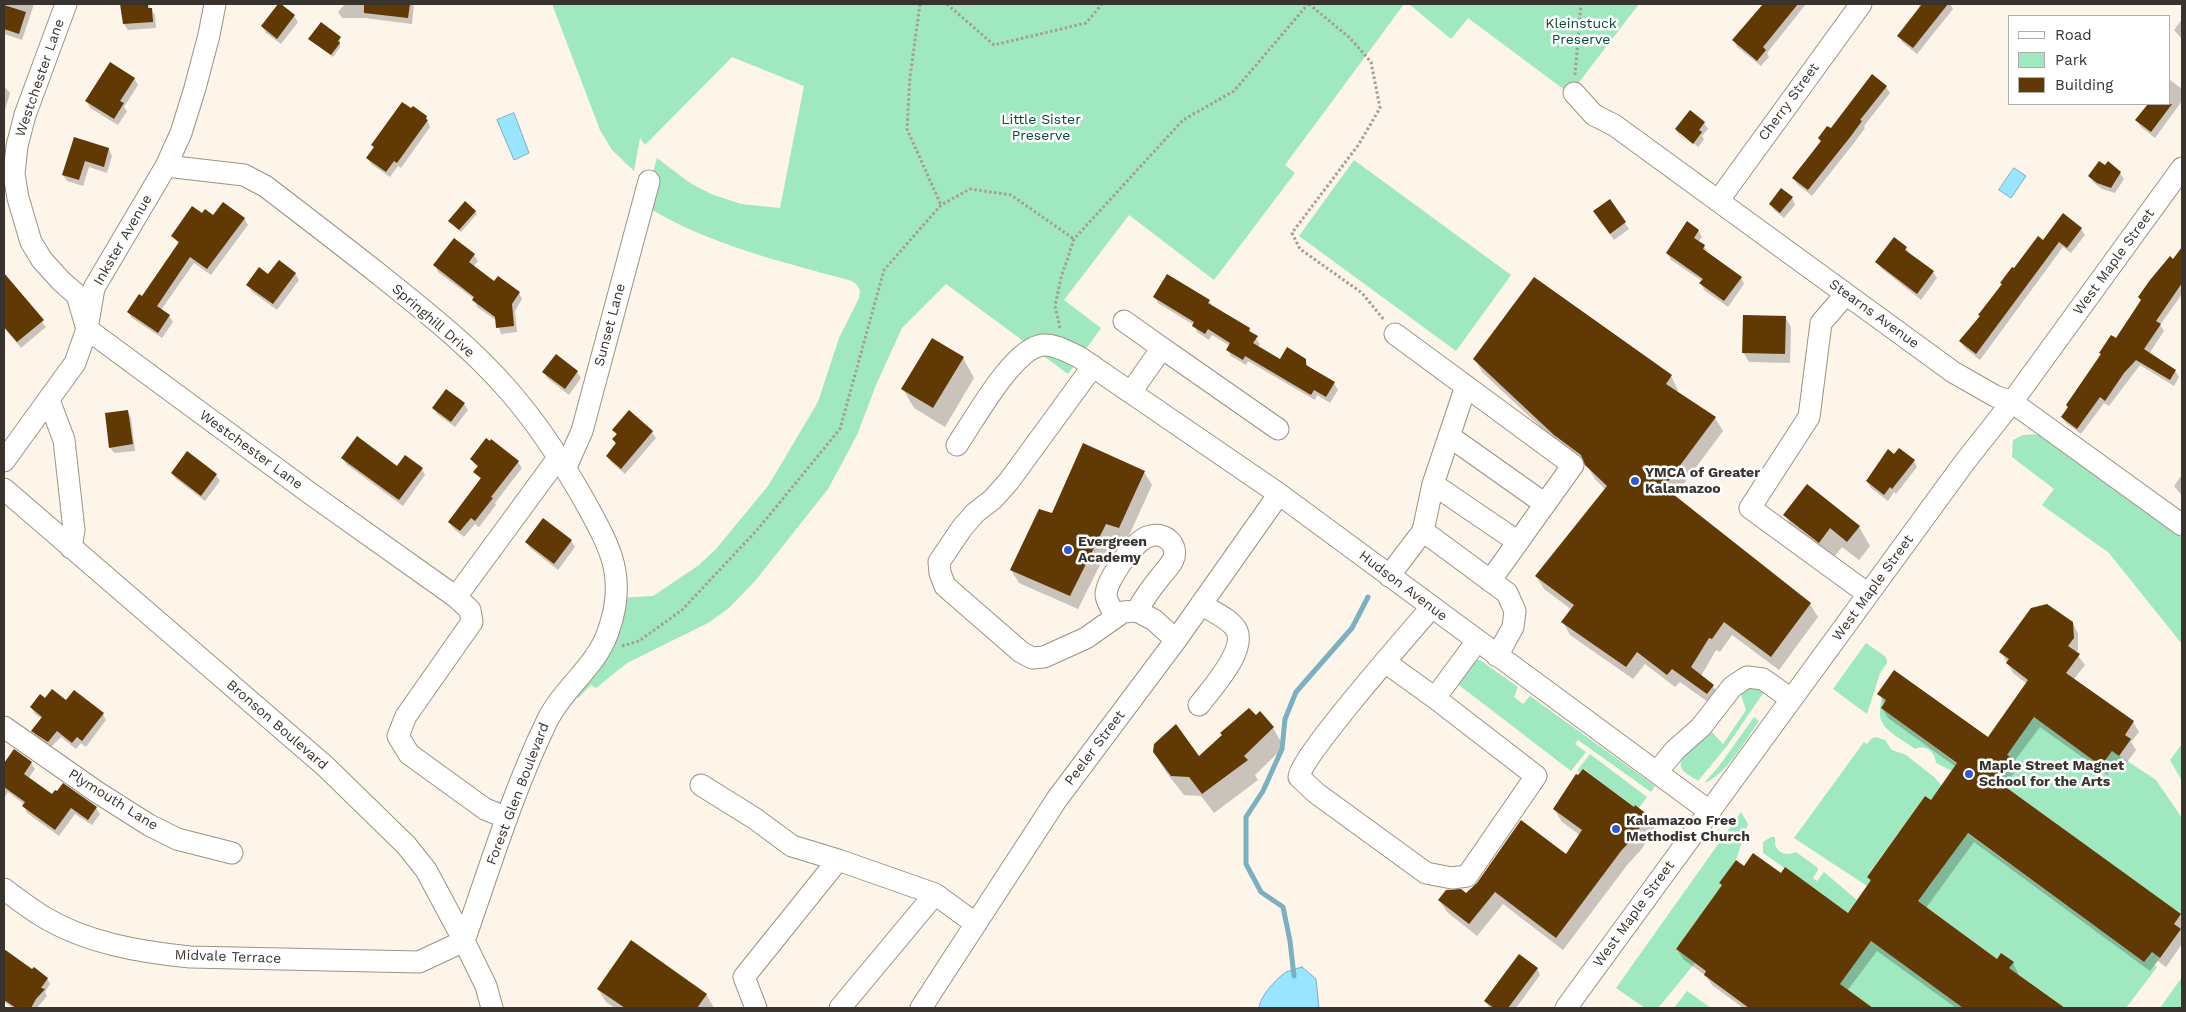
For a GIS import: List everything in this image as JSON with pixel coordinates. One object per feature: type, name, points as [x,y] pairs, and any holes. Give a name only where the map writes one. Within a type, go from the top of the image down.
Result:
[{"type":"street","name":"Westchester Lane","points":[[66,4],[25,115],[17,146],[14,174],[18,198],[32,242],[42,260],[60,281],[77,295],[87,329],[311,494],[456,597],[470,610],[472,622],[406,716],[398,736],[409,754],[485,809],[507,818]]},
{"type":"street","name":"Inkster Avenue","points":[[7,457],[75,363],[87,329],[94,288],[166,166],[181,133],[195,88],[215,4]]},
{"type":"street","name":"Cherry Street","points":[[1718,200],[1860,4]]},
{"type":"street","name":"Stearns Avenue","points":[[1574,93],[1594,115],[1614,125],[1953,372],[1995,396],[2012,402],[2182,525]]},
{"type":"street","name":"Springhill Drive","points":[[166,166],[244,175],[272,192],[430,314],[510,392],[562,462],[604,536],[617,574]]},
{"type":"street","name":"West Maple Street","points":[[1566,1008],[2182,168]]},
{"type":"street","name":"Sunset Lane","points":[[456,597],[562,462],[582,431],[648,180]]},
{"type":"street","points":[[1846,294],[1821,323],[1809,417],[1750,508],[1868,594]]},
{"type":"street","points":[[1124,321],[1278,429]]},
{"type":"street","points":[[1395,334],[1573,465],[1490,581]]},
{"type":"street","name":"Hudson Avenue","points":[[958,444],[1010,367],[1030,348],[1053,345],[1065,350],[1093,366],[1279,494],[1431,608],[1709,811]]},
{"type":"street","points":[[1131,392],[1162,348]]},
{"type":"street","points":[[1093,366],[1009,481],[962,528],[939,562],[940,573],[945,586],[1020,652],[1032,658],[1044,657],[1086,638],[1123,612],[1137,611],[1154,620],[1176,640]]},
{"type":"street","points":[[1389,576],[1423,531],[1433,484],[1466,386]]},
{"type":"street","points":[[49,400],[64,440],[74,530],[70,548]]},
{"type":"street","points":[[1449,436],[1545,504]]},
{"type":"street","points":[[1433,484],[1518,542]]},
{"type":"street","name":"Bronson Boulevard","points":[[4,489],[70,548],[325,766],[406,845],[426,870],[464,941],[486,986],[492,1008]]},
{"type":"street","name":"Peeler Street","points":[[921,1008],[1057,798],[1176,640],[1279,494]]},
{"type":"street","points":[[1423,531],[1507,593],[1515,611],[1513,627],[1497,656]]},
{"type":"street","points":[[1116,616],[1106,596],[1109,582],[1137,544],[1146,537],[1155,534],[1164,535],[1172,543],[1175,552],[1172,562],[1144,597],[1137,611]]},
{"type":"street","name":"Forest Glen Boulevard","points":[[464,941],[507,818],[548,719],[599,652],[608,633],[614,608],[617,574]]},
{"type":"street","points":[[1199,705],[1234,657],[1240,641],[1235,628],[1201,604]]},
{"type":"street","points":[[1385,662],[1536,776],[1464,878],[1426,874],[1316,793],[1299,777],[1299,773],[1306,760],[1385,662],[1431,608]]},
{"type":"street","points":[[1435,698],[1477,641]]},
{"type":"street","points":[[1657,772],[1675,750],[1701,727],[1732,688],[1747,677],[1763,679],[1791,699]]},
{"type":"street","name":"Plymouth Lane","points":[[4,727],[97,792],[149,825],[177,839],[232,853]]},
{"type":"street","points":[[701,785],[754,818],[792,846],[935,894],[976,924]]},
{"type":"street","points":[[756,1008],[744,977],[838,860]]},
{"type":"street","name":"Midvale Terrace","points":[[4,889],[43,917],[90,938],[123,947],[190,957],[419,962],[464,941]]},
{"type":"street","points":[[840,1008],[935,894]]},
{"type":"path","points":[[920,4],[910,77],[907,129],[941,205]]},
{"type":"path","points":[[947,4],[994,45],[1086,23],[1102,4]]},
{"type":"path","points":[[1065,350],[1055,306],[1061,278],[1074,238],[1183,120],[1234,91],[1309,4],[1350,38],[1370,62],[1380,108],[1359,144],[1292,233],[1300,250],[1362,293],[1395,334]]},
{"type":"path","points":[[1574,93],[1582,4]]},
{"type":"path","points":[[599,652],[639,641],[682,610],[758,529],[840,429],[884,270],[941,205],[970,189],[1011,195],[1074,238]]},
{"type":"green space","name":"Little Sister Preserve","points":[[552,4],[1404,4],[1285,165],[1295,173],[1214,280],[1129,215],[1064,300],[1101,328],[1068,374],[946,284],[902,328],[876,385],[857,435],[828,489],[755,581],[729,608],[708,623],[627,663],[596,688],[591,685],[578,698],[569,692],[617,598],[653,596],[699,565],[716,549],[768,486],[818,402],[839,338],[859,298],[860,290],[852,281],[771,259],[693,231],[644,205],[657,158],[690,183],[711,194],[741,204],[780,208],[804,86],[732,57],[645,145],[640,138],[634,171],[612,150],[600,130]]},
{"type":"green space","name":"Kleinstuck Preserve","points":[[1409,4],[1639,4],[1570,94],[1468,18],[1451,39]]},
{"type":"green space","points":[[1354,160],[1511,275],[1456,351],[1299,236]]},
{"type":"green space","points":[[2038,434],[2058,445],[2182,537],[2182,644],[2109,553],[2042,505],[2054,489],[2012,457],[2013,440],[2023,435]]},
{"type":"green space","points":[[1866,643],[1886,657],[1887,663],[1880,673],[1867,714],[1833,689]]},
{"type":"green space","points":[[1474,660],[1480,660],[1518,687],[1514,697],[1523,704],[1530,696],[1655,786],[1651,792],[1578,740],[1575,744],[1586,752],[1571,771],[1455,682]]},
{"type":"green space","points":[[1751,686],[1764,692],[1727,746],[1698,781],[1687,774],[1682,769],[1681,764],[1685,754],[1708,733],[1712,732],[1723,744],[1746,710],[1740,692]]},
{"type":"green space","points":[[1882,698],[1886,700],[1881,708],[1957,764],[1952,771],[1936,763],[1932,752],[1926,748],[1915,749],[1887,729],[1880,717]]},
{"type":"green space","points":[[1754,717],[1759,721],[1734,756],[1720,773],[1704,783],[1719,766]]},
{"type":"green space","points":[[2034,717],[2101,766],[2112,751],[2156,780],[2182,818],[2182,916],[1992,777],[2002,763],[2006,766],[2012,759],[2007,755]]},
{"type":"green space","points":[[1876,737],[1885,740],[1892,750],[1906,755],[1934,777],[1942,786],[1931,800],[1925,796],[1867,876],[1871,880],[1867,886],[1794,838],[1864,742],[1867,744]]},
{"type":"green space","points":[[2182,744],[2182,781],[2170,760]]},
{"type":"green space","points":[[1590,754],[1647,797],[1639,808],[1634,807],[1584,769],[1580,773],[1577,771]]},
{"type":"green space","points":[[1741,812],[1748,824],[1736,860],[1719,883],[1722,885],[1676,949],[1695,963],[1658,1008],[1645,1008],[1616,988]]},
{"type":"green space","points":[[1960,828],[2144,962],[2152,952],[2160,958],[2154,965],[2157,967],[2126,1008],[2065,1008],[2009,968],[2013,962],[2001,953],[1997,959],[1910,895],[1928,888],[1956,849]]},
{"type":"green space","points":[[1771,837],[1775,837],[1775,845],[1781,852],[1789,854],[1796,852],[1817,867],[1818,870],[1813,878],[1817,881],[1824,872],[1857,900],[1848,913],[1763,853],[1763,842]]},
{"type":"green space","points":[[1871,941],[1963,1008],[1873,1008],[1840,984]]},
{"type":"green space","points":[[2182,977],[2182,1008],[2160,1008]]},
{"type":"green space","points":[[1687,991],[1711,1008],[1674,1008]]},
{"type":"water","points":[[514,113],[529,153],[514,160],[497,120]]},
{"type":"water","points":[[2014,168],[2026,176],[2011,198],[1999,190]]},
{"type":"water","points":[[1302,967],[1316,979],[1319,1008],[1259,1008],[1265,993],[1278,979],[1286,972]]},
{"type":"building","points":[[120,4],[148,4],[148,8],[152,8],[153,22],[123,24]]},
{"type":"building","points":[[278,4],[281,4],[295,15],[277,39],[261,26]]},
{"type":"building","points":[[364,4],[410,4],[408,18],[364,13]]},
{"type":"building","points":[[1763,4],[1798,4],[1763,47],[1766,50],[1757,61],[1732,40]]},
{"type":"building","points":[[1922,4],[1948,4],[1913,48],[1897,36]]},
{"type":"building","points":[[4,5],[26,12],[19,34],[4,29]]},
{"type":"building","points":[[321,22],[341,37],[338,41],[340,43],[331,55],[308,39]]},
{"type":"building","points":[[110,62],[135,78],[120,101],[124,103],[114,119],[85,101]]},
{"type":"building","points":[[1872,74],[1887,86],[1860,120],[1862,121],[1851,136],[1808,190],[1792,178],[1821,141],[1818,138],[1827,126],[1831,128]]},
{"type":"building","points":[[402,102],[411,108],[413,106],[427,116],[426,119],[428,120],[397,163],[394,161],[386,172],[366,158],[374,147],[371,145]]},
{"type":"building","points":[[2172,104],[2151,132],[2135,120],[2147,105]]},
{"type":"building","points":[[1690,110],[1705,122],[1699,130],[1702,132],[1693,144],[1675,129]]},
{"type":"building","points":[[74,137],[109,148],[104,167],[85,161],[79,180],[62,175]]},
{"type":"building","points":[[2099,161],[2105,165],[2108,161],[2121,172],[2111,188],[2097,183],[2088,176]]},
{"type":"building","points":[[1781,188],[1793,197],[1780,213],[1769,204]]},
{"type":"building","points":[[1610,199],[1626,222],[1610,234],[1593,211]]},
{"type":"building","points":[[465,201],[476,211],[459,230],[448,221]]},
{"type":"building","points":[[223,202],[245,218],[207,269],[190,257],[157,306],[170,315],[158,333],[127,312],[139,294],[142,296],[179,242],[171,236],[192,206],[202,213],[205,209],[213,215]]},
{"type":"building","points":[[2063,213],[2082,228],[2067,248],[2059,242],[1976,354],[1959,341],[1980,316],[1978,315],[2002,284],[2000,283],[2012,267],[2014,268],[2038,236],[2043,240]]},
{"type":"building","points":[[1687,221],[1699,230],[1694,238],[1705,245],[1703,249],[1742,277],[1724,301],[1699,283],[1703,279],[1666,253]]},
{"type":"building","points":[[1894,237],[1907,247],[1905,250],[1934,271],[1917,294],[1875,262]]},
{"type":"building","points":[[454,238],[475,254],[469,262],[494,281],[498,276],[520,292],[512,304],[514,326],[496,328],[495,317],[472,300],[474,297],[433,265]]},
{"type":"building","points":[[2182,247],[2182,283],[2156,321],[2161,324],[2144,349],[2176,370],[2170,380],[2136,360],[2124,373],[2105,401],[2100,397],[2077,429],[2061,417],[2068,407],[2066,405],[2101,354],[2099,353],[2111,335],[2116,338],[2141,300],[2138,297],[2150,280],[2170,256],[2173,259]]},
{"type":"building","points":[[279,260],[296,273],[273,304],[246,285],[259,267],[268,274]]},
{"type":"building","points":[[4,273],[44,320],[17,342],[4,327]]},
{"type":"building","points":[[1167,274],[1210,300],[1208,303],[1250,328],[1249,331],[1258,336],[1253,343],[1280,359],[1287,347],[1306,359],[1306,365],[1335,382],[1326,397],[1314,390],[1311,395],[1245,356],[1243,360],[1226,350],[1230,343],[1208,329],[1205,334],[1192,326],[1194,322],[1153,297]]},
{"type":"building","name":"YMCA of Greater Kalamazoo","points":[[1534,277],[1672,375],[1666,384],[1716,417],[1664,487],[1811,603],[1771,657],[1724,622],[1712,639],[1709,638],[1691,667],[1714,685],[1707,694],[1672,669],[1667,675],[1637,652],[1626,667],[1561,622],[1574,605],[1535,576],[1607,486],[1585,465],[1581,455],[1554,435],[1473,359]]},
{"type":"building","points":[[1743,315],[1786,316],[1785,354],[1742,353]]},
{"type":"building","points":[[932,338],[964,357],[933,408],[901,389]]},
{"type":"building","points":[[556,354],[578,371],[565,389],[542,372]]},
{"type":"building","points":[[446,389],[465,403],[451,422],[432,408]]},
{"type":"building","points":[[128,410],[133,444],[109,448],[105,413]]},
{"type":"building","points":[[629,410],[653,431],[621,469],[606,456],[616,443],[612,439],[617,434],[612,430]]},
{"type":"building","points":[[357,436],[397,466],[405,455],[423,468],[399,500],[341,458]]},
{"type":"building","points":[[486,438],[490,441],[491,439],[519,461],[475,521],[471,518],[460,531],[448,522],[481,478],[473,472],[478,466],[470,459]]},
{"type":"building","points":[[1083,443],[1145,471],[1119,528],[1106,524],[1070,596],[1010,570],[1039,509],[1052,513]]},
{"type":"building","points":[[1899,448],[1915,460],[1892,489],[1890,487],[1884,495],[1866,481],[1888,449],[1894,454]]},
{"type":"building","points":[[187,451],[217,474],[201,496],[171,473]]},
{"type":"building","points":[[1807,484],[1860,526],[1847,542],[1830,528],[1819,543],[1783,515]]},
{"type":"building","points":[[543,518],[572,540],[554,564],[525,542]]},
{"type":"building","points":[[2047,604],[2073,622],[2074,638],[2068,646],[2080,654],[2066,673],[2134,721],[2125,735],[2131,739],[2119,756],[2112,751],[2101,766],[2034,717],[2007,755],[2012,758],[1996,780],[2181,914],[2174,924],[2181,929],[2160,958],[2152,952],[2144,962],[1968,833],[1918,901],[1997,959],[2001,953],[2014,962],[2009,968],[2065,1008],[1963,1008],[1871,941],[1840,984],[1873,1008],[1749,1008],[1704,975],[1706,971],[1676,949],[1722,885],[1719,883],[1736,860],[1744,866],[1753,853],[1781,873],[1785,867],[1848,913],[1871,880],[1867,877],[1925,796],[1931,800],[1957,763],[1881,708],[1886,700],[1877,694],[1894,670],[1988,737],[2028,680],[2006,663],[2009,659],[1999,652],[2031,608]]},
{"type":"building","points":[[52,689],[66,700],[74,690],[104,713],[82,741],[77,737],[72,743],[57,731],[48,742],[31,731],[42,717],[30,707],[40,694],[45,698]]},
{"type":"building","points":[[1249,708],[1256,715],[1260,711],[1274,727],[1244,756],[1248,760],[1202,794],[1189,777],[1171,776],[1153,752],[1154,744],[1176,724],[1199,756],[1222,735],[1220,733]]},
{"type":"building","points":[[14,749],[32,762],[24,774],[52,794],[63,783],[97,807],[88,820],[71,808],[55,830],[22,806],[25,802],[4,787],[4,763]]},
{"type":"building","points":[[1583,769],[1634,807],[1635,805],[1648,815],[1633,838],[1621,851],[1556,938],[1495,892],[1469,924],[1438,900],[1446,890],[1461,889],[1466,893],[1477,883],[1521,820],[1566,854],[1582,830],[1553,809],[1576,774],[1578,775]]},
{"type":"building","points":[[631,940],[707,994],[697,1008],[625,1008],[597,989]]},
{"type":"building","points":[[4,949],[48,978],[41,988],[45,989],[31,1008],[16,1008],[4,1000]]},
{"type":"building","points":[[1519,954],[1538,968],[1508,1008],[1494,1008],[1484,1001]]},
{"type":"waterway","points":[[1294,976],[1290,941],[1283,907],[1261,892],[1246,864],[1246,817],[1263,791],[1282,749],[1285,719],[1296,692],[1352,628],[1368,597]]},
{"type":"place","name":"YMCA of Greater Kalamazoo","points":[[1635,481]]},
{"type":"place","name":"Evergreen Academy","points":[[1068,550]]},
{"type":"place","name":"Maple Street Magnet School for the Arts","points":[[1969,774]]},
{"type":"place","name":"Kalamazoo Free Methodist Church","points":[[1616,829]]}]
